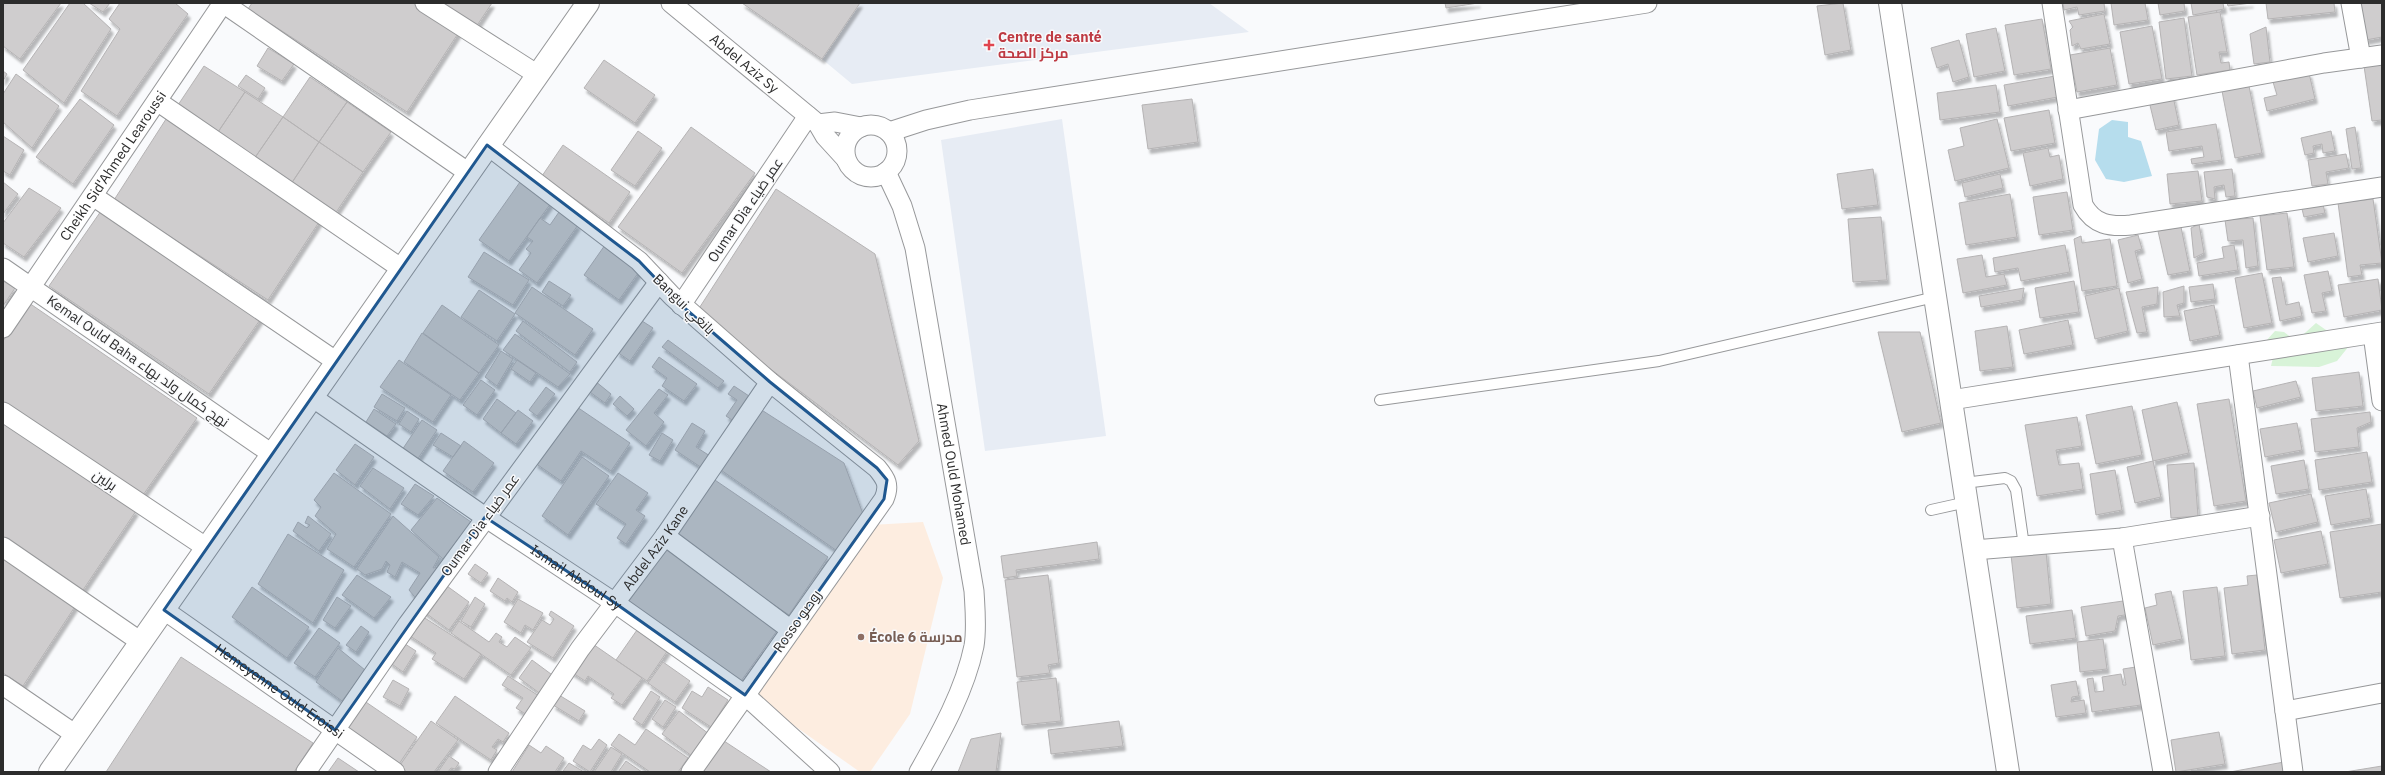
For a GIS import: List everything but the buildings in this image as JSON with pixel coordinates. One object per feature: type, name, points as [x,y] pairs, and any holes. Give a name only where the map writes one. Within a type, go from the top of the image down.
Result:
[{"type":"street","name":"Cheikh Sid'Ahmed Learoussi","points":[[3,328],[223,3]]},
{"type":"street","points":[[223,3],[469,173]]},
{"type":"street","points":[[425,3],[538,75]]},
{"type":"street","points":[[50,772],[469,173],[487,145],[588,3]]},
{"type":"street","name":"Abdel Aziz Sy","points":[[671,3],[813,120],[846,159]]},
{"type":"street","points":[[889,132],[926,120],[970,110],[1646,3]]},
{"type":"street","points":[[1890,3],[2008,772]]},
{"type":"street","points":[[2052,3],[2083,206],[2089,215],[2101,223],[2112,226],[2382,187]]},
{"type":"street","points":[[2351,3],[2361,58]]},
{"type":"street","points":[[2068,110],[2382,55]]},
{"type":"street","points":[[157,101],[402,269]]},
{"type":"street","points":[[813,120],[861,127],[876,125],[889,132],[897,149],[896,158],[886,172],[877,176],[858,174],[846,159],[846,144],[855,130],[861,127]]},
{"type":"street","name":"Oumar Dia عمر ضياء","points":[[681,305],[813,120]]},
{"type":"street","name":"Bangui بانغي","points":[[487,145],[639,261],[681,305],[770,382],[877,468]]},
{"type":"street","name":"Ahmed Ould Mohamed","points":[[886,172],[902,206],[915,248],[974,591],[974,646],[966,674],[951,711],[919,772]]},
{"type":"street","points":[[93,196],[336,362]]},
{"type":"street","name":"Kemal Ould Baha نهج كمال ولد بهاء","points":[[3,268],[272,454]]},
{"type":"street","name":"Oumar Dia عمر ضياء","points":[[306,772],[408,624],[485,517],[659,282]]},
{"type":"street","points":[[1951,400],[2377,333],[2382,401]]},
{"type":"street","points":[[2238,355],[2293,772]]},
{"type":"street","name":"Abdel Aziz Kane","points":[[498,772],[580,649],[665,536],[770,382]]},
{"type":"street","name":"Ismail Abdoul Sy","points":[[312,397],[485,517],[615,603],[745,695],[830,772]]},
{"type":"street","name":"برلين","points":[[3,412],[207,548]]},
{"type":"street","name":"Rosso روصو","points":[[691,772],[884,499],[888,487],[887,480],[877,468]]},
{"type":"street","points":[[1974,550],[2122,538],[2260,516]]},
{"type":"street","points":[[665,536],[791,630]]},
{"type":"street","points":[[2122,538],[2163,772]]},
{"type":"street","points":[[3,547],[141,642]]},
{"type":"street","name":"Hemeyenne Ould Eroissi","points":[[164,610],[395,772]]},
{"type":"street","points":[[3,685],[76,735]]},
{"type":"street","points":[[2285,712],[2382,693]]},
{"type":"lane","points":[[1380,400],[1659,361],[1935,297]]},
{"type":"lane","points":[[1931,510],[1965,493],[2005,478],[2011,481],[2016,490],[2024,546]]},
{"type":"highlighted area","points":[[487,145],[639,261],[681,305],[770,382],[877,468],[887,480],[884,499],[745,695],[615,603],[485,517],[335,730],[164,610]]},
{"type":"shaded area","name":"Centre de santé مركز الصحة","points":[[860,3],[1209,3],[1249,32],[852,84],[822,59]]},
{"type":"shaded area","points":[[1062,119],[1106,436],[985,451],[941,140]]},
{"type":"shaded area","name":"École 6 مدرسة","points":[[923,522],[943,578],[910,714],[870,772],[860,772],[752,696],[871,525]]},
{"type":"green space","points":[[2316,323],[2349,346],[2337,361],[2319,367],[2271,366],[2274,353],[2266,341],[2275,331],[2284,332],[2296,341]]},
{"type":"water","points":[[2112,120],[2128,122],[2128,137],[2141,141],[2152,176],[2124,182],[2106,179],[2095,160],[2099,129]]},
{"type":"place","name":"Centre de santé مركز الصحة","points":[[989,45]]},
{"type":"place","name":"École 6 مدرسة","points":[[861,637]]}]
